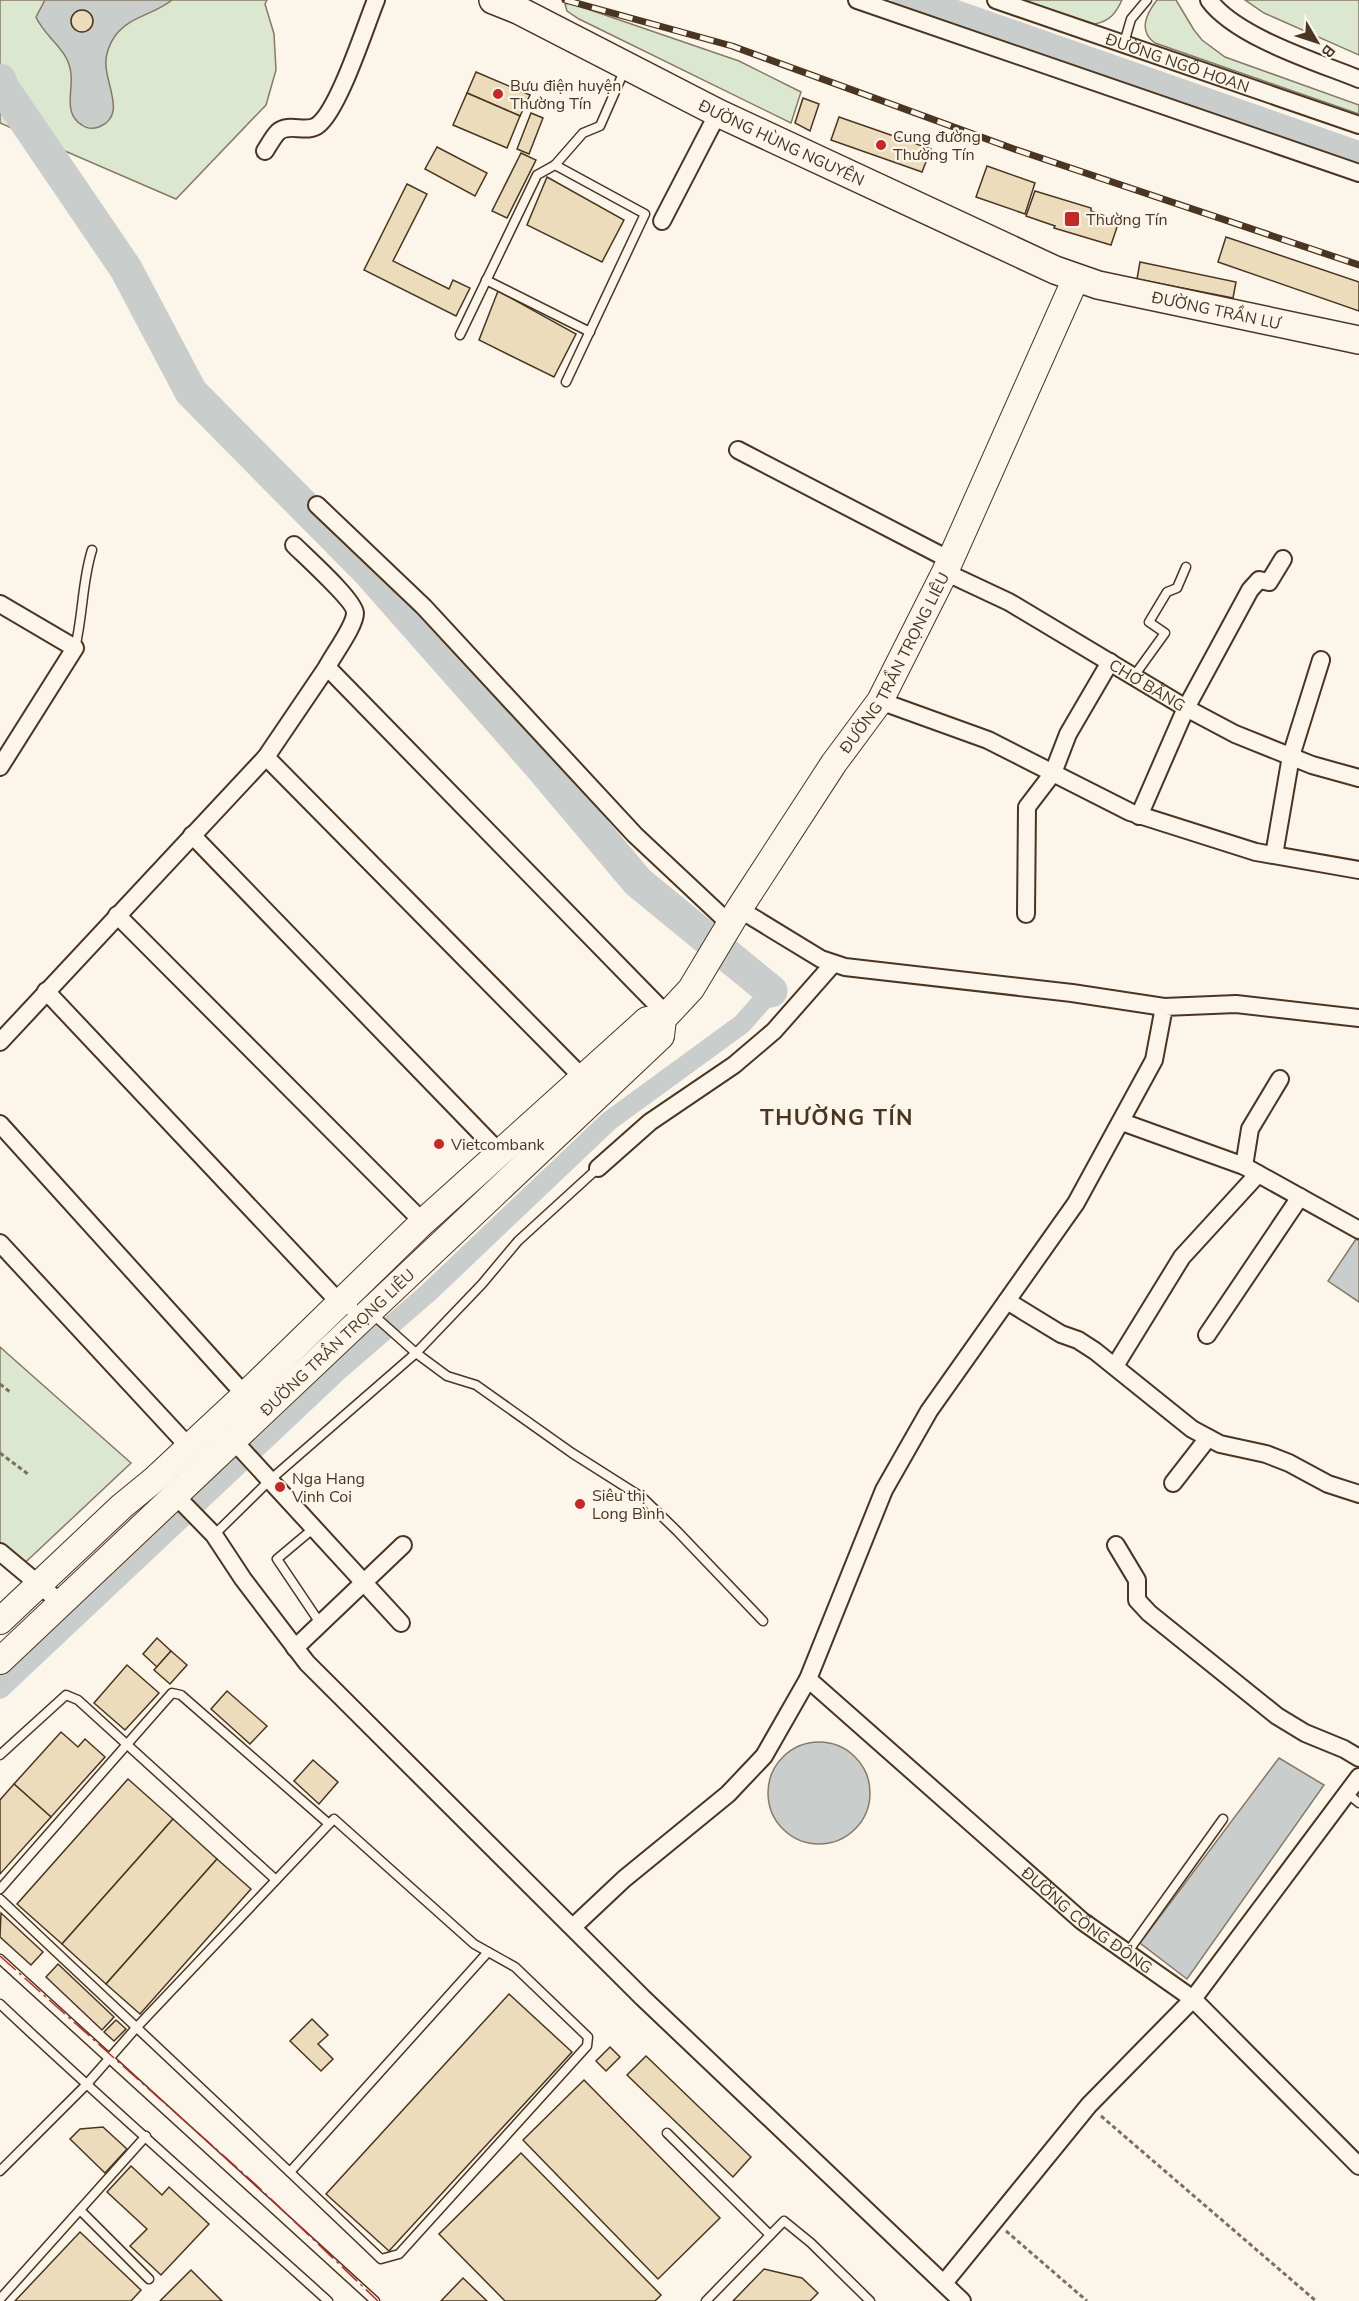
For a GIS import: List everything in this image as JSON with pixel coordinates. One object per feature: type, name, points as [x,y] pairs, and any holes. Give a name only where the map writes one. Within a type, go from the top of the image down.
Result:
[{"type":"highway","name":"ĐƯỜNG HÙNG NGUYÊN","points":[[507,2],[718,113],[1036,262],[1076,278]]},
{"type":"highway","name":"ĐƯỜNG TRẦN LƯ","points":[[1076,278],[1098,285],[1359,340]]},
{"type":"main road","name":"ĐƯỜNG TRẦN TRỌNG LIÊU","points":[[0,1661],[175,1495],[237,1444],[373,1317],[661,1036],[665,1018],[691,989],[834,763],[880,701],[947,566],[1076,278]]},
{"type":"main road","name":"ĐƯỜNG TRẦN TRỌNG LIÊU","points":[[0,1621],[37,1584],[245,1395],[339,1302],[499,1152],[647,1020],[665,1018]]},
{"type":"street","points":[[265,151],[280,130],[316,127],[327,115],[342,85],[376,0]]},
{"type":"street","points":[[857,0],[1359,173]]},
{"type":"street","name":"ĐƯỜNG NGÔ HOAN","points":[[996,0],[1016,3],[1359,125]]},
{"type":"street","points":[[1209,0],[1229,19],[1254,35],[1359,79]]},
{"type":"street","points":[[662,221],[718,113]]},
{"type":"street","name":"CHỢ BẰNG","points":[[738,450],[947,566],[1186,708],[1234,734],[1312,765],[1359,778]]},
{"type":"street","points":[[317,505],[424,607],[635,835],[735,917],[832,964],[1072,993],[1164,1007],[1236,1005],[1359,1018]]},
{"type":"street","points":[[0,1042],[266,757],[327,667],[355,613],[353,606],[345,596],[294,545]]},
{"type":"street","points":[[1139,816],[1186,708],[1250,590],[1259,580],[1269,582],[1283,559]]},
{"type":"street","points":[[0,604],[75,648],[0,767]]},
{"type":"street","points":[[1274,855],[1291,756],[1321,660]]},
{"type":"street","points":[[1026,914],[1027,807],[1053,773],[1068,734],[1110,662]]},
{"type":"street","points":[[327,667],[665,1018]]},
{"type":"street","points":[[880,701],[988,740],[1139,816],[1256,852],[1359,870]]},
{"type":"street","points":[[266,757],[582,1077]]},
{"type":"street","points":[[192,835],[499,1152]]},
{"type":"street","points":[[117,915],[423,1222]]},
{"type":"street","points":[[598,1168],[650,1122],[734,1065],[774,1030],[832,964]]},
{"type":"street","points":[[46,991],[339,1302],[373,1317]]},
{"type":"street","points":[[573,1927],[624,1879],[728,1794],[764,1756],[808,1679],[884,1490],[929,1411],[1076,1203],[1154,1060],[1164,1007]]},
{"type":"street","points":[[1115,1366],[1182,1257],[1251,1170],[1250,1129],[1280,1079]]},
{"type":"street","points":[[1122,1122],[1251,1170],[1359,1230]]},
{"type":"street","points":[[0,1124],[245,1395]]},
{"type":"street","points":[[1207,1335],[1300,1197]]},
{"type":"street","points":[[0,1244],[189,1447]]},
{"type":"street","points":[[1007,1301],[1061,1334],[1078,1340],[1115,1366],[1192,1429],[1208,1438],[1233,1448],[1266,1454],[1289,1463],[1328,1484],[1359,1494]]},
{"type":"street","points":[[1173,1483],[1208,1438]]},
{"type":"street","points":[[237,1444],[401,1623]]},
{"type":"street","points":[[175,1495],[213,1534],[243,1579],[308,1663],[643,1998],[962,2301]]},
{"type":"street","points":[[295,1648],[403,1545]]},
{"type":"street","points":[[1116,1545],[1137,1580],[1137,1600],[1149,1613],[1277,1716],[1305,1733],[1344,1749],[1359,1758]]},
{"type":"street","points":[[0,1552],[61,1603]]},
{"type":"street","name":"ĐƯỜNG CỔNG ĐÔNG","points":[[808,1679],[1082,1921],[1193,2000],[1359,2166]]},
{"type":"street","points":[[944,2283],[1089,2105],[1193,2000],[1353,1798],[1359,1777]]},
{"type":"lane","points":[[1124,43],[1131,19],[1146,0]]},
{"type":"lane","points":[[460,334],[537,175],[555,165],[583,133],[600,126],[626,66]]},
{"type":"lane","points":[[555,165],[645,214],[566,382]]},
{"type":"lane","points":[[486,280],[590,332]]},
{"type":"lane","points":[[75,648],[81,625],[87,564],[92,550]]},
{"type":"lane","points":[[1134,676],[1165,633],[1149,622],[1167,592],[1177,588],[1186,567]]},
{"type":"lane","points":[[213,1534],[413,1351],[482,1284],[518,1240],[598,1168]]},
{"type":"lane","points":[[373,1317],[447,1376],[476,1385],[572,1453],[643,1498],[763,1621]]},
{"type":"lane","points":[[314,1528],[278,1560],[320,1623]]},
{"type":"lane","points":[[0,1889],[172,1693],[182,1695],[329,1824]]},
{"type":"lane","points":[[0,1755],[66,1695],[78,1700],[276,1880]]},
{"type":"lane","points":[[0,1899],[136,2028],[290,2172],[381,2259],[399,2254],[587,2046],[588,2037],[515,1967],[474,1944],[334,1819],[136,2028],[108,2058],[86,2085],[0,2171]]},
{"type":"lane","points":[[1127,1953],[1223,1819]]},
{"type":"lane","points":[[290,2172],[488,1952]]},
{"type":"lane","points":[[0,1959],[375,2301]]},
{"type":"lane","points":[[0,2004],[86,2085],[146,2136],[328,2301]]},
{"type":"lane","points":[[667,2133],[770,2235]]},
{"type":"lane","points":[[0,2299],[146,2136]]},
{"type":"lane","points":[[80,2210],[149,2279]]},
{"type":"lane","points":[[705,2301],[784,2221],[811,2243],[870,2301]]},
{"type":"path","points":[[0,1384],[10,1392]]},
{"type":"path","points":[[0,1453],[28,1474]]},
{"type":"path","points":[[1089,2105],[1316,2301]]},
{"type":"path","points":[[996,2222],[1087,2301]]},
{"type":"green space","points":[[0,0],[267,0],[265,4],[274,34],[276,70],[266,105],[176,199],[0,123]]},
{"type":"green space","points":[[1029,0],[1122,0],[1112,16],[1095,24],[1028,2]]},
{"type":"green space","points":[[1157,0],[1176,0],[1202,40],[1225,57],[1359,105],[1359,114],[1155,43],[1145,28],[1147,17]]},
{"type":"green space","points":[[1245,0],[1359,0],[1359,55],[1264,13]]},
{"type":"green space","points":[[570,3],[739,61],[801,92],[791,123],[579,19],[567,11],[565,4]]},
{"type":"green space","points":[[0,1347],[131,1463],[14,1573],[0,1560]]},
{"type":"shaded area","points":[[45,0],[172,0],[127,24],[113,39],[106,62],[113,100],[112,116],[99,127],[86,127],[73,115],[70,102],[69,65],[36,17]]},
{"type":"shaded area","points":[[1356,1239],[1359,1241],[1359,1302],[1328,1281]]},
{"type":"shaded area","points":[[819,1742],[839,1746],[855,1757],[866,1773],[870,1793],[866,1813],[855,1829],[839,1840],[819,1844],[799,1840],[783,1829],[772,1813],[768,1793],[772,1773],[783,1757],[799,1746]]},
{"type":"shaded area","points":[[1279,1758],[1324,1785],[1187,1979],[1140,1943]]},
{"type":"building","points":[[82,10],[90,13],[93,21],[90,29],[82,32],[74,29],[71,21],[74,13]]},
{"type":"building","name":"Bưu điện huyện Thường Tín","points":[[476,72],[530,95],[520,116],[467,93]]},
{"type":"building","points":[[467,93],[520,116],[507,148],[453,125]]},
{"type":"building","points":[[803,98],[819,104],[810,131],[795,123]]},
{"type":"building","points":[[531,113],[543,118],[529,154],[517,149]]},
{"type":"building","name":"Cung đường Thường Tín","points":[[839,117],[931,149],[922,172],[831,140]]},
{"type":"building","points":[[437,147],[487,173],[475,196],[425,169]]},
{"type":"building","points":[[521,153],[536,160],[507,218],[492,211]]},
{"type":"building","points":[[987,166],[1035,183],[1025,214],[976,197]]},
{"type":"building","points":[[547,177],[624,220],[602,262],[527,225]]},
{"type":"building","points":[[407,184],[427,194],[393,261],[449,289],[453,280],[470,288],[456,316],[364,270]]},
{"type":"building","points":[[1035,191],[1091,208],[1091,211],[1119,221],[1111,245],[1054,228],[1055,226],[1026,216]]},
{"type":"building","points":[[1226,237],[1359,282],[1359,311],[1218,262]]},
{"type":"building","points":[[1140,262],[1236,282],[1233,298],[1137,279]]},
{"type":"building","points":[[498,291],[576,334],[554,377],[479,340]]},
{"type":"building","points":[[157,1638],[171,1651],[157,1667],[143,1654]]},
{"type":"building","points":[[171,1651],[187,1665],[170,1684],[154,1670]]},
{"type":"building","points":[[127,1665],[159,1693],[125,1730],[94,1703]]},
{"type":"building","points":[[227,1691],[267,1726],[250,1744],[211,1709]]},
{"type":"building","points":[[61,1732],[78,1747],[85,1739],[105,1757],[51,1817],[14,1784]]},
{"type":"building","points":[[313,1760],[338,1782],[319,1804],[294,1781]]},
{"type":"building","points":[[128,1779],[173,1819],[62,1944],[17,1904]]},
{"type":"building","points":[[14,1784],[51,1817],[0,1874],[0,1800]]},
{"type":"building","points":[[173,1819],[217,1859],[106,1984],[62,1944]]},
{"type":"building","points":[[217,1859],[251,1889],[140,2014],[106,1984]]},
{"type":"building","points":[[1,1913],[43,1952],[31,1965],[0,1937]]},
{"type":"building","points":[[58,1964],[114,2017],[102,2030],[46,1977]]},
{"type":"building","points":[[509,1994],[572,2052],[389,2251],[326,2194]]},
{"type":"building","points":[[312,2019],[328,2035],[318,2044],[333,2059],[321,2071],[290,2041]]},
{"type":"building","points":[[116,2020],[126,2029],[114,2041],[104,2032]]},
{"type":"building","points":[[610,2047],[620,2057],[606,2071],[596,2061]]},
{"type":"building","points":[[646,2056],[751,2157],[733,2177],[627,2075]]},
{"type":"building","points":[[584,2080],[720,2218],[658,2279],[523,2140]]},
{"type":"building","points":[[103,2127],[127,2149],[105,2173],[70,2139],[80,2129]]},
{"type":"building","points":[[521,2153],[661,2295],[655,2301],[505,2301],[439,2234]]},
{"type":"building","points":[[131,2166],[162,2195],[169,2187],[209,2224],[161,2275],[130,2246],[147,2229],[107,2192]]},
{"type":"building","points":[[80,2232],[141,2290],[131,2301],[15,2301]]},
{"type":"building","points":[[764,2269],[802,2278],[818,2293],[810,2301],[733,2301]]},
{"type":"building","points":[[191,2270],[222,2301],[160,2301]]},
{"type":"building","points":[[463,2278],[487,2301],[441,2301]]},
{"type":"waterway","points":[[908,0],[1359,158]]},
{"type":"waterway","points":[[0,80],[3,88],[126,269],[191,392],[369,572],[541,767],[638,882],[771,991]]},
{"type":"waterway","points":[[0,1689],[339,1370],[428,1293],[609,1121],[742,1024],[771,991]]},
{"type":"railway","points":[[565,0],[732,46],[1014,149],[1359,265]]},
{"type":"power","points":[[0,1956],[254,2183],[378,2301]]},
{"type":"place","name":"Bưu điện huyện Thường Tín","points":[[498,94]]},
{"type":"place","name":"Cung đường Thường Tín","points":[[881,145]]},
{"type":"place","name":"Thường Tín","points":[[1072,219]]},
{"type":"place","name":"Vietcombank","points":[[439,1144]]},
{"type":"place","name":"Nga Hang Vinh Coi","points":[[280,1487]]},
{"type":"place","name":"Siêu thị Long Bình","points":[[580,1504]]},
{"type":"district","name":"THƯỜNG TÍN","points":[[837,1117]]}]
